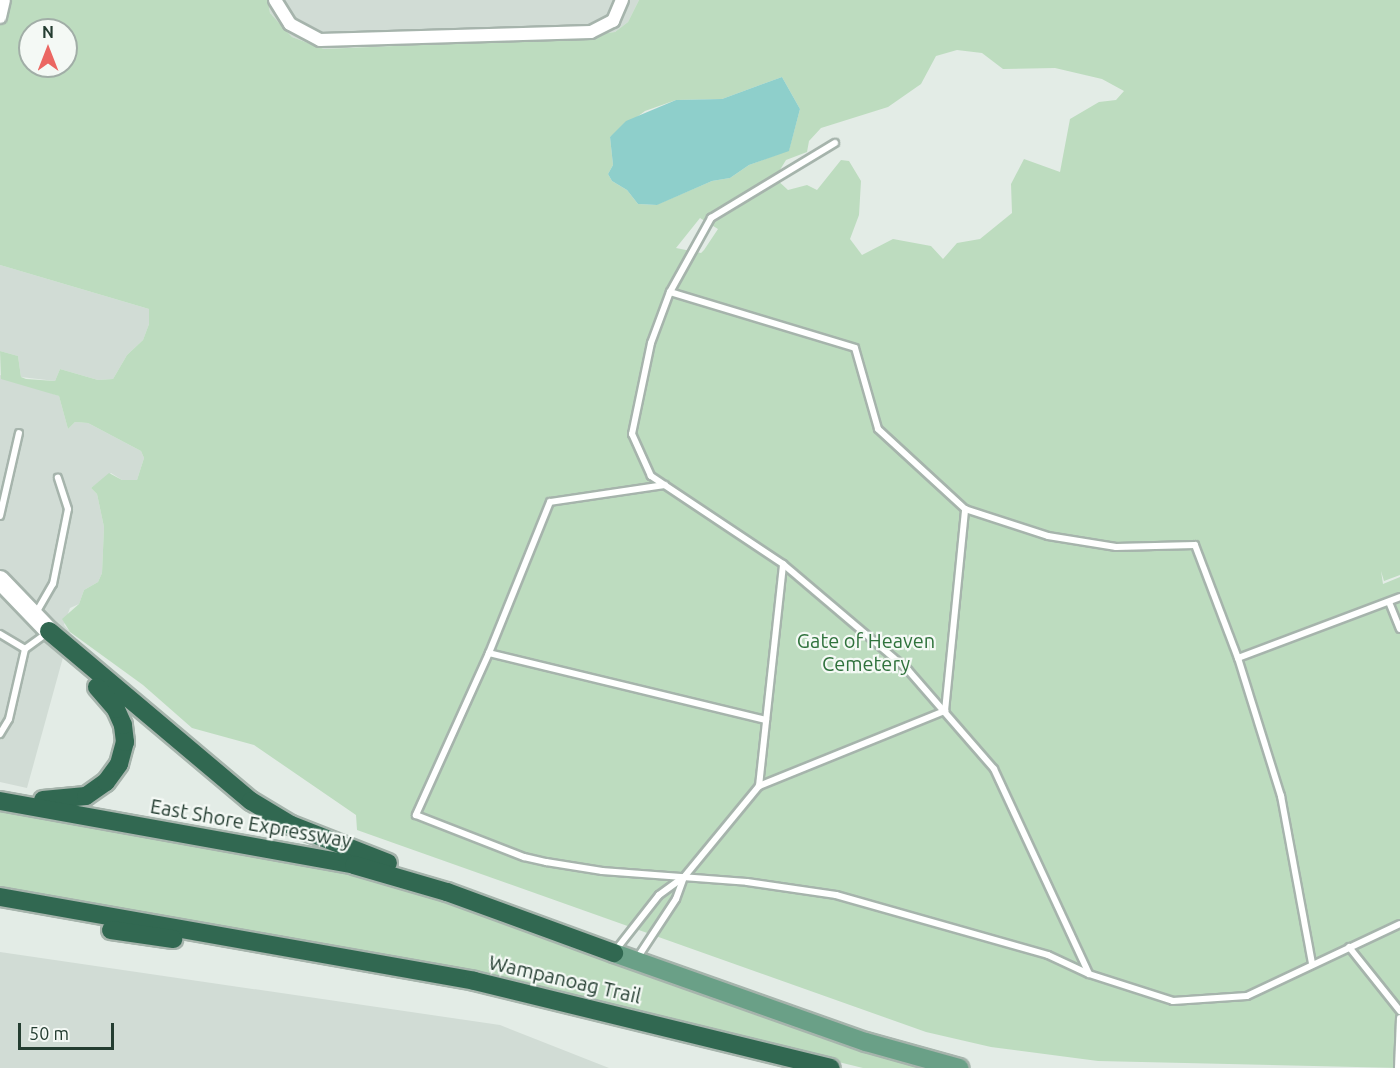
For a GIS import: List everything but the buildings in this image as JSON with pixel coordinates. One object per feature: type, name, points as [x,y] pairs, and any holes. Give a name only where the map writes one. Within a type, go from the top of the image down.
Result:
[{"type":"highway","points":[[0,799],[61,800],[86,796],[110,778],[123,753],[124,730],[116,709],[49,631]]},
{"type":"highway","points":[[49,631],[188,752],[272,815],[489,907]]},
{"type":"highway","name":"East Shore Expressway","points":[[0,799],[332,860],[401,877],[489,907]]},
{"type":"highway","points":[[0,897],[287,948]]},
{"type":"highway","name":"Wampanoag Trail","points":[[489,907],[614,952]]},
{"type":"highway","points":[[0,910],[160,938],[287,948]]},
{"type":"highway","name":"Wampanoag Trail","points":[[287,948],[497,986],[831,1068]]},
{"type":"main road","points":[[0,580],[49,631]]},
{"type":"main road","name":"Wampanoag Trail","points":[[614,952],[866,1042],[959,1068]]},
{"type":"street","points":[[0,17],[4,0]]},
{"type":"street","points":[[275,0],[290,24],[320,40],[591,32],[613,21],[622,0]]},
{"type":"lane","points":[[835,143],[711,218],[670,292],[651,343],[632,434],[651,476],[783,564],[908,670],[945,711],[994,769],[1089,974]]},
{"type":"lane","points":[[670,292],[855,348],[878,429],[965,509],[1048,536],[1116,547],[1195,545],[1238,658],[1281,796],[1312,964]]},
{"type":"lane","points":[[0,516],[19,433]]},
{"type":"lane","points":[[34,616],[53,584],[68,509],[58,478]]},
{"type":"lane","points":[[665,485],[550,502],[489,653],[416,815],[524,857],[602,871],[684,877],[836,895],[1048,955],[1089,974],[1173,1002],[1247,996],[1400,924]]},
{"type":"lane","points":[[945,711],[965,509]]},
{"type":"lane","points":[[759,786],[783,564]]},
{"type":"lane","points":[[1238,658],[1400,597]]},
{"type":"lane","points":[[1389,602],[1400,629]]},
{"type":"lane","points":[[0,734],[9,719],[25,650],[49,631]]},
{"type":"lane","points":[[0,634],[25,650]]},
{"type":"lane","points":[[489,653],[766,720]]},
{"type":"lane","points":[[614,952],[659,895],[684,877],[759,786],[945,711]]},
{"type":"lane","points":[[636,960],[676,899],[684,877]]},
{"type":"lane","points":[[1349,947],[1400,1011]]},
{"type":"lane","points":[[1398,1068],[1400,1018]]},
{"type":"shaded area","points":[[268,0],[639,0],[628,22],[615,32],[556,39],[324,49],[292,37],[270,13]]},
{"type":"shaded area","points":[[0,265],[149,309],[149,324],[143,340],[127,355],[113,379],[98,380],[60,369],[55,381],[21,377],[18,356],[0,351]]},
{"type":"shaded area","points":[[0,375],[59,396],[68,429],[75,422],[88,423],[141,451],[144,458],[137,480],[122,480],[111,473],[91,488],[97,494],[104,527],[102,573],[98,582],[84,590],[79,604],[70,608],[64,625],[70,632],[27,788],[0,782]]},
{"type":"shaded area","points":[[0,952],[500,1025],[609,1068],[0,1068]]},
{"type":"green space","name":"Gate of Heaven Cemetery","points":[[3,0],[268,0],[270,13],[292,37],[324,49],[556,39],[615,32],[628,22],[639,0],[1400,0],[1400,575],[1384,581],[1381,571],[1383,584],[1400,577],[1400,1068],[1098,1061],[991,1047],[926,1032],[357,830],[356,815],[254,745],[192,728],[143,685],[70,632],[62,619],[79,604],[84,590],[98,582],[102,573],[104,527],[97,494],[91,488],[109,473],[122,480],[137,480],[144,458],[141,451],[88,423],[75,422],[68,429],[59,396],[1,379],[0,351],[18,356],[21,377],[26,379],[55,381],[60,369],[98,380],[113,379],[127,355],[143,340],[149,324],[149,309],[0,265],[0,12]],"holes":[[[957,50],[982,53],[1003,69],[1055,68],[1102,79],[1124,91],[1116,100],[1099,102],[1070,119],[1060,172],[1024,159],[1011,184],[1012,213],[980,239],[957,243],[943,259],[931,246],[893,239],[862,255],[850,239],[859,215],[861,181],[849,161],[841,160],[817,190],[807,185],[788,190],[775,178],[786,160],[807,152],[809,141],[821,128],[888,107],[921,84],[936,56]],[[782,77],[800,109],[789,150],[749,165],[730,178],[712,181],[656,205],[638,204],[627,190],[612,181],[608,174],[613,165],[610,137],[645,111],[676,100],[722,99]],[[700,218],[718,229],[704,250],[701,253],[676,248]]]},
{"type":"green space","points":[[0,809],[363,876],[449,901],[920,1068],[863,1068],[475,973],[0,889]]},
{"type":"water","points":[[782,77],[800,109],[789,151],[749,165],[730,178],[712,181],[657,205],[638,204],[627,190],[612,181],[608,174],[613,165],[610,137],[626,121],[676,100],[722,99]]}]
